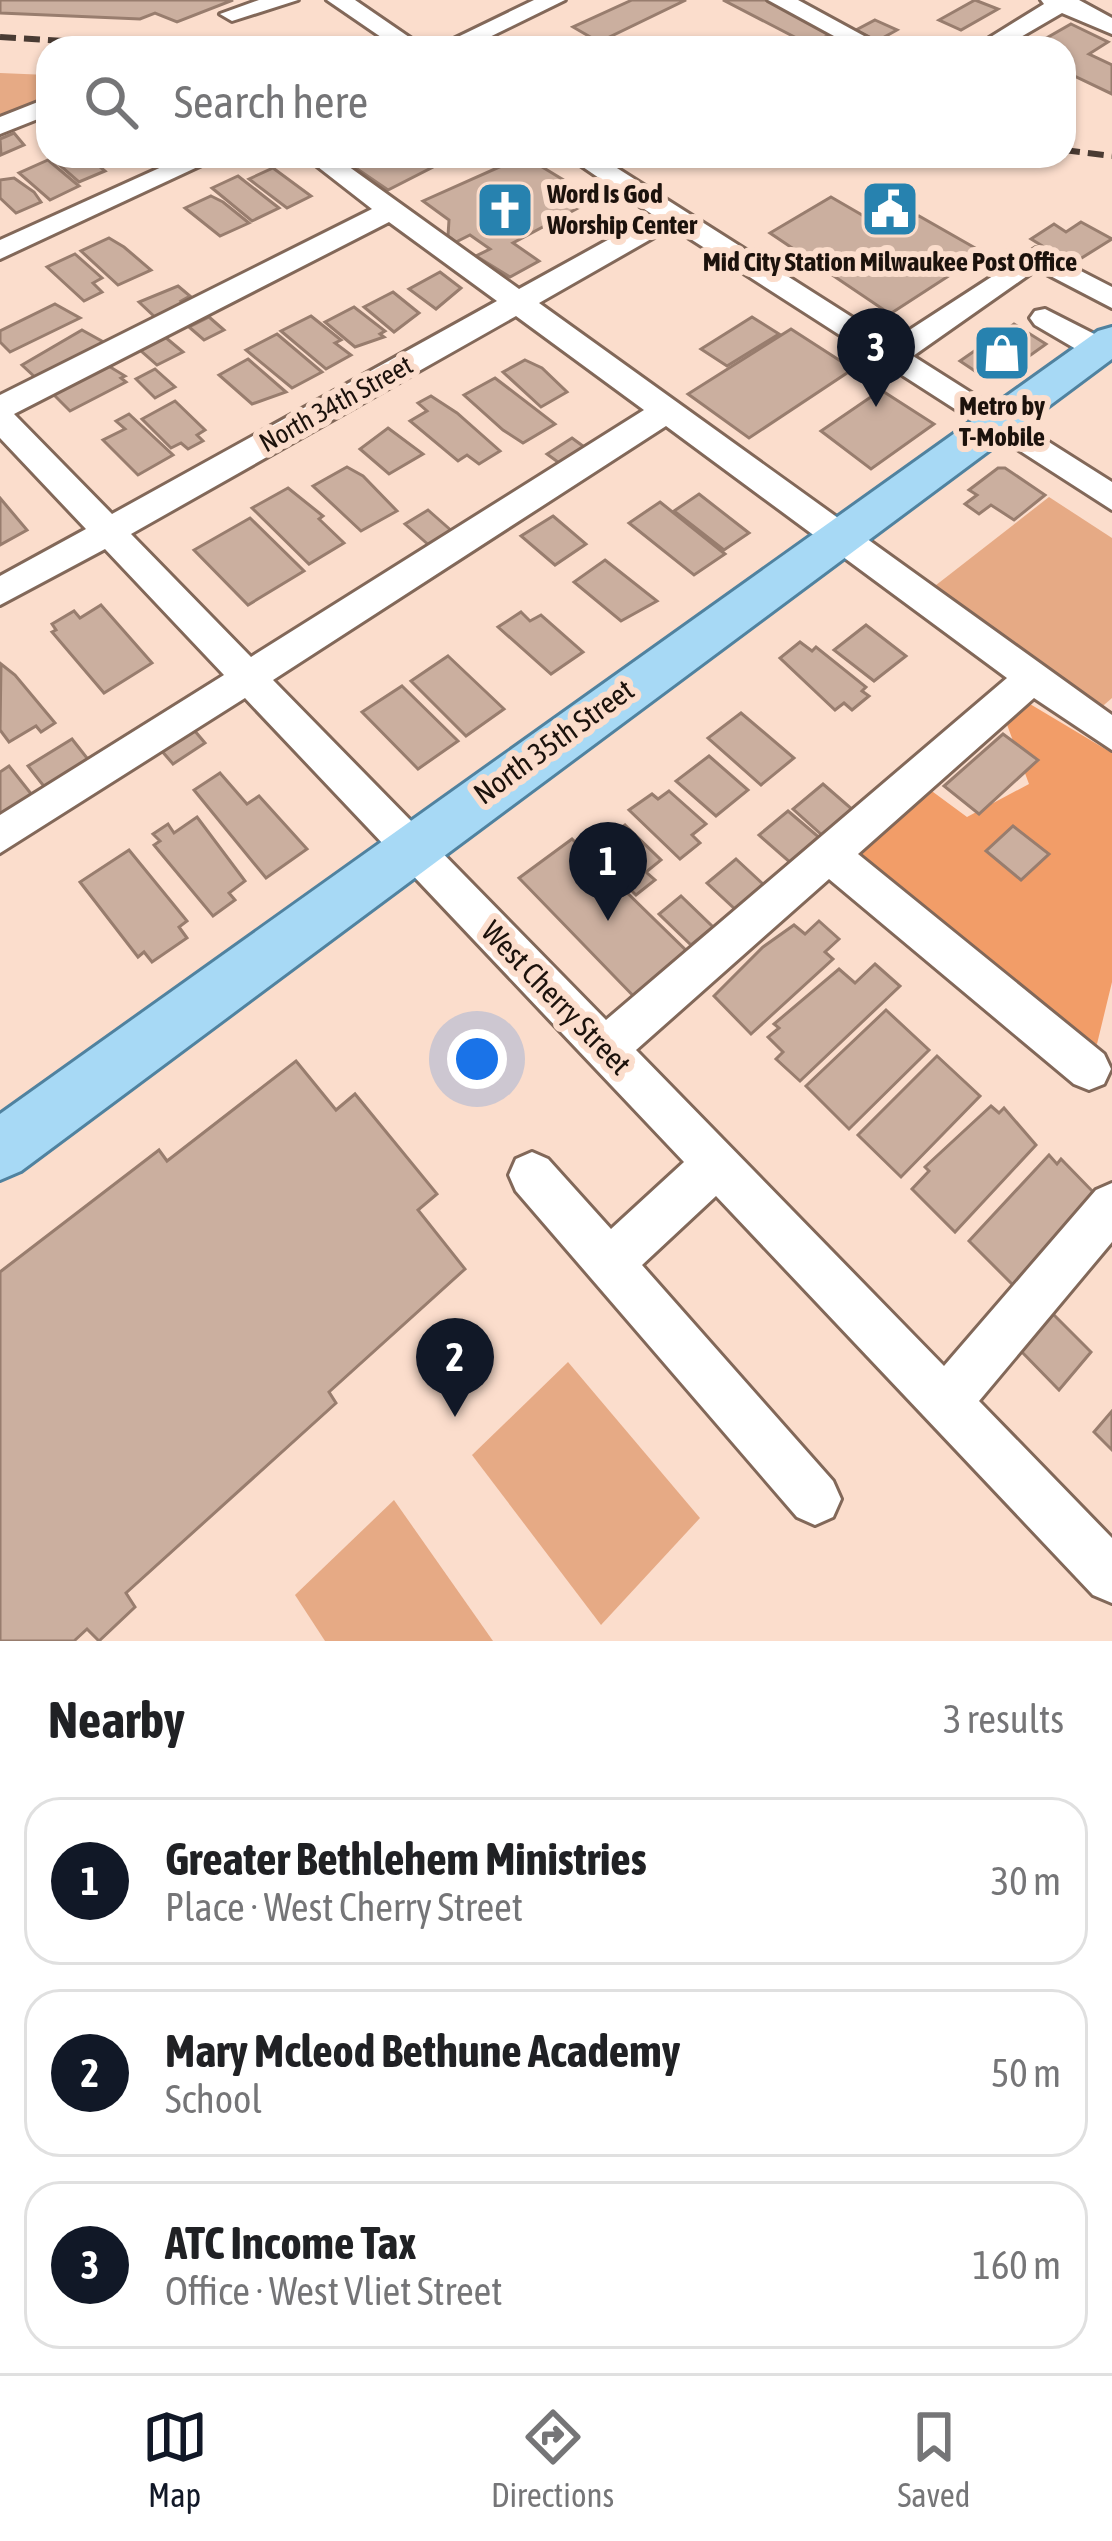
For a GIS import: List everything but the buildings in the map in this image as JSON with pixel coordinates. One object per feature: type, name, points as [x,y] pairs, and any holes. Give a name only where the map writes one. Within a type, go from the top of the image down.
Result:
[{"type":"main road","name":"North 35th Street","points":[[0,1150],[1106,344]]},
{"type":"street","points":[[232,14],[286,0]]},
{"type":"street","points":[[339,0],[394,36]]},
{"type":"street","points":[[474,36],[554,0]]},
{"type":"street","points":[[780,0],[850,36]]},
{"type":"street","points":[[1004,36],[1060,1],[1112,27]]},
{"type":"street","points":[[0,126],[36,111]]},
{"type":"street","points":[[157,168],[166,175]]},
{"type":"street","points":[[0,250],[181,168]]},
{"type":"street","points":[[333,168],[1112,735]]},
{"type":"street","points":[[598,168],[1112,498]]},
{"type":"street","points":[[0,408],[391,210]]},
{"type":"street","name":"North 34th Street","points":[[0,592],[672,216]]},
{"type":"street","points":[[892,356],[1036,257],[1112,299]]},
{"type":"street","points":[[1046,318],[1106,344]]},
{"type":"street","points":[[0,836],[666,411]]},
{"type":"street","name":"West Cherry Street","points":[[0,419],[1112,1576]]},
{"type":"street","points":[[605,1049],[1033,677]]},
{"type":"street","points":[[830,855],[1089,1069]]},
{"type":"street","points":[[610,1262],[716,1164]]},
{"type":"street","points":[[532,1175],[814,1499]]},
{"type":"street","points":[[945,1402],[1112,1205]]},
{"type":"shaded area","points":[[0,73],[36,74],[36,105],[0,120]]},
{"type":"shaded area","points":[[1049,497],[1112,538],[1112,698],[1097,711],[931,589]]},
{"type":"shaded area","points":[[1030,704],[1112,753],[1112,982],[1097,1044],[1050,1031],[847,853],[929,789],[967,817],[1029,784],[1006,722]]},
{"type":"shaded area","points":[[568,1362],[700,1518],[601,1625],[472,1455]]},
{"type":"shaded area","points":[[394,1500],[493,1641],[325,1641],[295,1595]]},
{"type":"railway","points":[[0,37],[36,39]]},
{"type":"railway","points":[[1076,152],[1112,156]]},
{"type":"place","name":"Mid City Station Milwaukee Post Office","points":[[890,209]]},
{"type":"place","name":"Word Is God Worship Center","points":[[505,210]]},
{"type":"place","name":"Metro by T-Mobile","points":[[1002,353]]},
{"type":"place","name":"ATC Income Tax","points":[[876,407]]},
{"type":"place","name":"Greater Bethlehem Ministries","points":[[608,921]]},
{"type":"place","name":"Mary Mcleod Bethune Academy","points":[[455,1417]]}]
